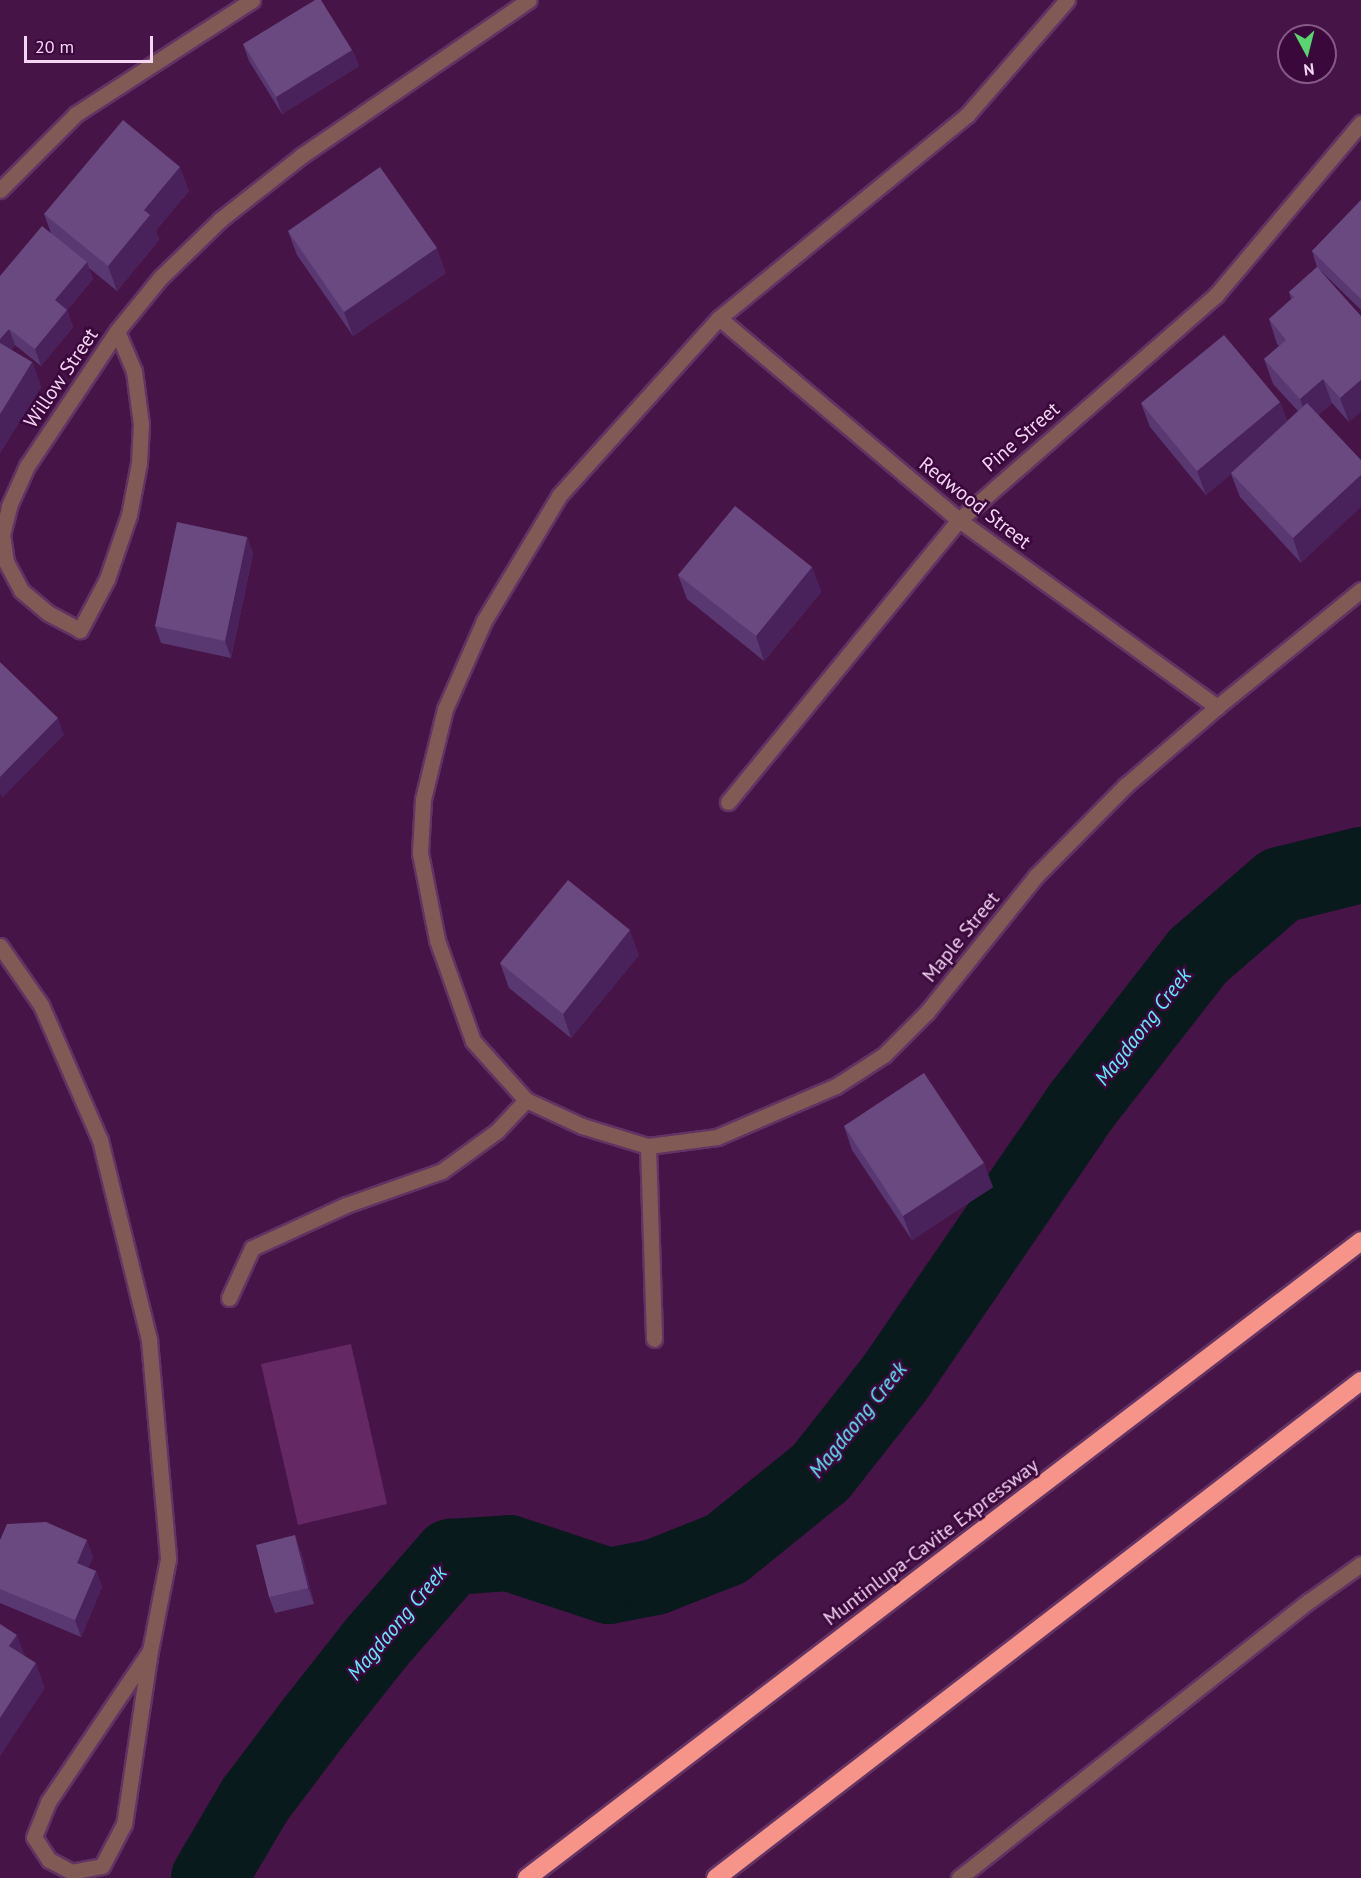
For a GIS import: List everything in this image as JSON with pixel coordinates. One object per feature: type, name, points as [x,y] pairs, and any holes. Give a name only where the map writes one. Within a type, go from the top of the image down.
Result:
[{"type":"highway","name":"Muntinlupa-Cavite Expressway","points":[[527,1878],[1361,1241]]},
{"type":"highway","points":[[716,1878],[1361,1381]]},
{"type":"street","points":[[1,185],[76,114],[252,0]]},
{"type":"street","name":"Willow Street","points":[[117,331],[134,371],[141,424],[139,463],[129,515],[111,568],[80,630],[48,614],[21,590],[6,562],[2,535],[9,506],[27,466],[117,331],[160,278],[221,219],[301,156],[529,0]]},
{"type":"street","points":[[229,1298],[252,1248],[346,1204],[442,1171],[497,1131],[526,1100],[473,1041],[436,940],[420,853],[423,799],[445,709],[484,621],[559,496],[719,318],[967,116],[1067,0]]},
{"type":"street","name":"Pine Street","points":[[728,802],[958,520],[1216,295],[1361,123]]},
{"type":"street","name":"Redwood Street","points":[[719,318],[958,520],[1217,707]]},
{"type":"street","name":"Maple Street","points":[[526,1100],[582,1126],[648,1146],[717,1137],[770,1117],[836,1086],[884,1055],[927,1012],[1036,876],[1125,786],[1217,707],[1361,591]]},
{"type":"street","points":[[0,946],[40,1005],[100,1140],[149,1340],[168,1559],[150,1651],[124,1824],[102,1866],[72,1872],[49,1860],[34,1837],[48,1802],[150,1651]]},
{"type":"street","points":[[648,1146],[654,1339]]},
{"type":"street","points":[[958,1878],[1309,1601],[1361,1564]]},
{"type":"shaded area","points":[[351,1344],[387,1504],[298,1525],[261,1364]]},
{"type":"building","points":[[315,0],[321,0],[352,50],[276,97],[243,44]]},
{"type":"building","points":[[123,120],[180,167],[144,210],[150,215],[108,266],[44,214]]},
{"type":"building","points":[[380,167],[437,248],[344,312],[288,231]]},
{"type":"building","points":[[1361,200],[1361,299],[1312,251]]},
{"type":"building","points":[[42,226],[87,262],[55,300],[67,310],[35,349],[9,329],[0,339],[0,276]]},
{"type":"building","points":[[1317,267],[1361,316],[1361,380],[1340,398],[1323,379],[1300,399],[1264,359],[1286,340],[1269,319],[1294,297],[1289,292]]},
{"type":"building","points":[[1224,335],[1280,402],[1197,471],[1141,403]]},
{"type":"building","points":[[0,343],[32,362],[0,414]]},
{"type":"building","points":[[1307,403],[1361,460],[1361,475],[1293,538],[1231,473]]},
{"type":"building","points":[[735,506],[812,567],[756,636],[678,575]]},
{"type":"building","points":[[177,522],[247,537],[225,641],[155,626]]},
{"type":"building","points":[[0,662],[58,718],[0,777]]},
{"type":"building","points":[[568,880],[630,930],[563,1014],[500,963]]},
{"type":"building","points":[[924,1073],[984,1163],[903,1216],[844,1126]]},
{"type":"building","points":[[46,1522],[87,1540],[77,1563],[96,1571],[75,1620],[0,1589],[0,1540],[7,1524]]},
{"type":"building","points":[[295,1535],[308,1588],[269,1597],[256,1545]]},
{"type":"building","points":[[0,1624],[17,1635],[9,1646],[36,1663],[0,1718]]},
{"type":"waterway","name":"Magdaong Creek","points":[[209,1878],[255,1800],[313,1723],[377,1642],[451,1557],[509,1553],[609,1586],[655,1577],[726,1549],[821,1472],[895,1378],[1082,1105],[1198,956],[1280,885],[1361,865]]}]
